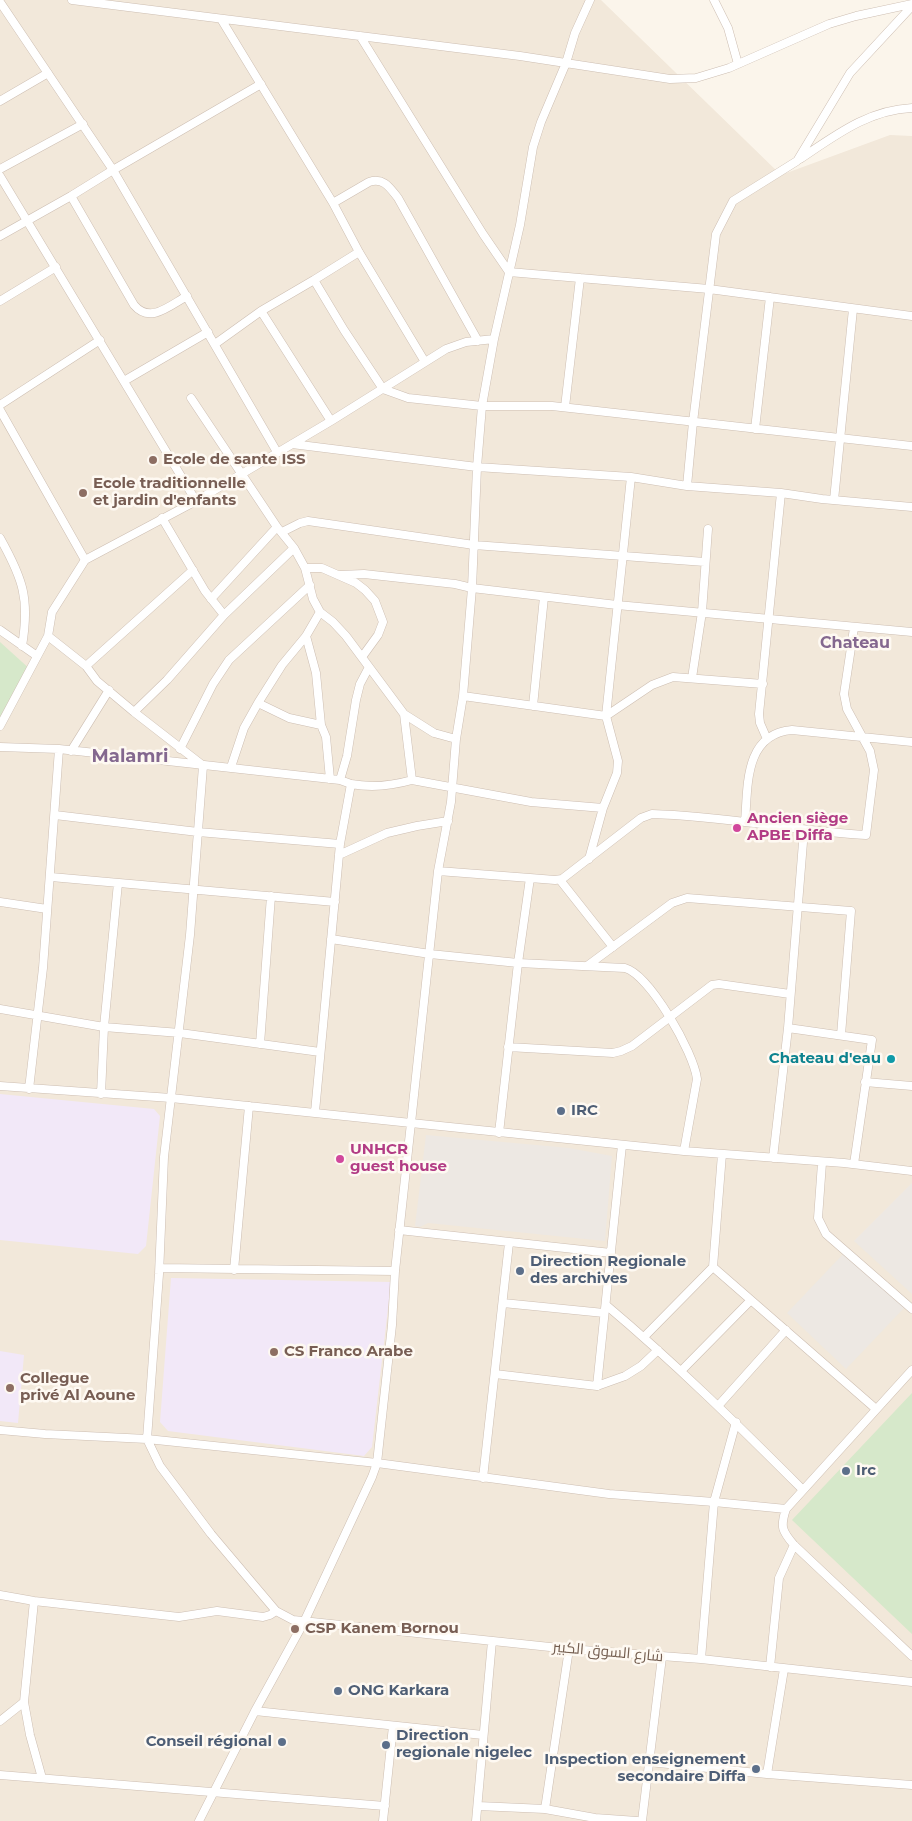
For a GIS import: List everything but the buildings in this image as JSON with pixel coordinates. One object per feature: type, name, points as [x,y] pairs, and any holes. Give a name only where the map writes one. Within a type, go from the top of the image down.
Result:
[{"type":"street","points":[[72,0],[566,62],[670,79],[696,78],[738,64],[829,24],[871,12],[912,5]]},
{"type":"street","points":[[199,1821],[255,1711],[304,1622],[365,1493],[377,1463],[392,1325],[399,1230],[438,871],[448,821],[456,739],[463,696],[472,588],[477,467],[482,406],[494,339],[527,189],[533,147],[540,122],[590,0]]},
{"type":"street","points":[[714,0],[728,28],[738,64]]},
{"type":"street","points":[[0,2],[113,170],[277,452]]},
{"type":"street","points":[[797,161],[850,73],[912,5]]},
{"type":"street","points":[[221,19],[333,203],[426,362]]},
{"type":"street","points":[[360,36],[483,234],[509,272]]},
{"type":"street","points":[[0,101],[48,73]]},
{"type":"street","points":[[0,236],[261,84]]},
{"type":"street","points":[[687,486],[716,234],[732,201],[849,126],[869,116],[901,108],[912,108]]},
{"type":"street","points":[[0,169],[83,124]]},
{"type":"street","points":[[0,176],[196,501]]},
{"type":"street","points":[[333,203],[369,182],[382,181],[389,187],[398,198],[478,341]]},
{"type":"street","points":[[71,196],[134,305],[140,312],[156,313],[187,296]]},
{"type":"street","points":[[215,344],[261,311],[360,252]]},
{"type":"street","points":[[0,301],[56,267]]},
{"type":"street","points":[[509,272],[709,290],[912,316]]},
{"type":"street","points":[[565,407],[580,278]]},
{"type":"street","points":[[314,280],[383,389],[408,398],[482,406],[565,407],[912,446]]},
{"type":"street","points":[[755,429],[770,298]]},
{"type":"street","points":[[834,500],[853,309]]},
{"type":"street","points":[[261,311],[331,421]]},
{"type":"street","points":[[124,381],[208,332]]},
{"type":"street","points":[[0,726],[48,636],[52,612],[85,560],[196,501],[331,421],[446,349],[466,342],[494,339]]},
{"type":"street","points":[[0,405],[100,340]]},
{"type":"street","points":[[191,398],[241,474],[294,548],[305,568],[313,599],[320,612],[333,622],[362,657],[404,714],[434,733],[456,739]]},
{"type":"street","points":[[0,410],[85,560]]},
{"type":"street","points":[[292,444],[477,467],[631,476],[687,486],[781,492],[834,500],[912,507]]},
{"type":"street","points":[[589,859],[603,808],[617,773],[618,761],[606,716],[631,476]]},
{"type":"street","points":[[766,739],[759,714],[770,619],[781,492]]},
{"type":"street","points":[[162,518],[211,599],[224,615]]},
{"type":"street","points":[[211,599],[280,530],[308,521],[474,545],[705,562]]},
{"type":"street","points":[[692,678],[702,612],[708,529]]},
{"type":"street","points":[[0,538],[22,583],[25,602],[25,627],[22,646]]},
{"type":"street","points":[[134,712],[167,680],[224,615],[294,548]]},
{"type":"street","points":[[305,568],[322,568],[340,575],[365,590],[375,601],[381,612],[382,627],[362,657]]},
{"type":"street","points":[[86,666],[193,570]]},
{"type":"street","points":[[340,575],[364,574],[617,605],[912,632]]},
{"type":"street","points":[[180,749],[213,684],[229,660],[310,585]]},
{"type":"street","points":[[533,706],[544,596]]},
{"type":"street","points":[[231,767],[244,728],[258,703],[282,665],[306,636],[320,612]]},
{"type":"street","points":[[438,871],[560,880],[646,815],[672,814],[804,830],[866,835],[874,770],[870,751],[847,709],[844,694],[854,628]]},
{"type":"street","points":[[0,630],[37,656]]},
{"type":"street","points":[[48,636],[86,666],[97,681],[203,766]]},
{"type":"street","points":[[306,636],[316,673],[321,725],[326,737],[330,779]]},
{"type":"street","points":[[340,780],[347,756],[360,684],[369,666]]},
{"type":"street","points":[[463,696],[606,716],[658,682],[672,677],[763,684]]},
{"type":"street","points":[[71,750],[109,690]]},
{"type":"street","points":[[258,703],[288,718],[321,725]]},
{"type":"street","points":[[404,714],[412,780]]},
{"type":"street","points":[[744,822],[749,775],[753,760],[766,739],[782,731],[792,730],[912,742]]},
{"type":"street","points":[[0,748],[71,750],[340,780],[369,787],[394,785],[412,780],[531,802],[603,808]]},
{"type":"street","points":[[29,1089],[51,877],[59,749]]},
{"type":"street","points":[[0,1595],[34,1601],[179,1617],[217,1611],[264,1616],[276,1611],[211,1534],[160,1466],[147,1439],[160,1268],[164,1158],[180,1033],[194,889],[203,766]]},
{"type":"street","points":[[315,1112],[340,844],[351,784]]},
{"type":"street","points":[[55,815],[198,832],[340,844]]},
{"type":"street","points":[[339,855],[387,833],[448,821]]},
{"type":"street","points":[[773,1158],[788,1028],[804,830]]},
{"type":"street","points":[[51,877],[335,902]]},
{"type":"street","points":[[499,1133],[518,963],[530,878]]},
{"type":"street","points":[[560,880],[613,947]]},
{"type":"street","points":[[101,1094],[104,1027],[118,882]]},
{"type":"street","points":[[260,1044],[271,896]]},
{"type":"street","points":[[587,966],[680,899],[851,911],[841,1035]]},
{"type":"street","points":[[0,902],[47,909]]},
{"type":"street","points":[[331,939],[430,954],[518,963],[625,968],[636,972],[670,1016],[695,1066],[697,1079],[684,1151]]},
{"type":"street","points":[[508,1047],[613,1053],[632,1046],[707,988],[720,984],[790,994]]},
{"type":"street","points":[[0,1009],[104,1027],[180,1033],[320,1052]]},
{"type":"street","points":[[788,1028],[872,1040],[854,1164]]},
{"type":"street","points":[[865,1082],[912,1086]]},
{"type":"street","points":[[0,1086],[171,1098],[499,1133],[684,1151],[854,1164],[912,1171]]},
{"type":"street","points":[[234,1270],[248,1106]]},
{"type":"street","points":[[597,1386],[622,1144]]},
{"type":"street","points":[[644,1337],[713,1267],[722,1154]]},
{"type":"street","points":[[822,1163],[818,1210],[820,1224],[826,1234],[912,1309]]},
{"type":"street","points":[[399,1230],[611,1253]]},
{"type":"street","points":[[483,1478],[510,1243]]},
{"type":"street","points":[[713,1267],[876,1409]]},
{"type":"street","points":[[160,1268],[395,1271]]},
{"type":"street","points":[[681,1371],[751,1300]]},
{"type":"street","points":[[503,1303],[605,1309],[644,1337],[736,1422],[803,1490]]},
{"type":"street","points":[[718,1406],[786,1330]]},
{"type":"street","points":[[495,1374],[597,1386],[625,1376],[641,1366],[658,1350]]},
{"type":"street","points":[[912,1370],[803,1490],[786,1510],[781,1524],[786,1536],[794,1545],[912,1656]]},
{"type":"street","points":[[701,1659],[714,1502],[736,1422]]},
{"type":"street","points":[[0,1430],[147,1439],[377,1463],[609,1494],[786,1510]]},
{"type":"street","points":[[770,1667],[779,1578],[794,1545]]},
{"type":"street","points":[[34,1601],[24,1702],[30,1735],[42,1778]]},
{"type":"street","name":"شارع السوق الكبير","points":[[276,1611],[292,1620],[304,1622],[569,1649],[701,1659],[912,1682]]},
{"type":"street","points":[[476,1821],[492,1641]]},
{"type":"street","points":[[544,1809],[569,1649]]},
{"type":"street","points":[[642,1821],[662,1657]]},
{"type":"street","points":[[767,1774],[784,1669]]},
{"type":"street","points":[[0,1721],[24,1702]]},
{"type":"street","points":[[255,1711],[483,1735]]},
{"type":"street","points":[[383,1821],[393,1726]]},
{"type":"street","points":[[649,1762],[767,1774],[912,1785]]},
{"type":"street","points":[[0,1775],[212,1794],[385,1806]]},
{"type":"street","points":[[478,1806],[544,1809],[594,1820],[637,1821]]},
{"type":"shaded area","points":[[0,0],[601,0],[781,175],[890,135],[912,136],[912,1821],[0,1821]]},
{"type":"shaded area","points":[[0,1094],[154,1109],[160,1116],[146,1246],[138,1254],[0,1240]]},
{"type":"shaded area","points":[[426,1135],[569,1148],[612,1156],[605,1241],[428,1223],[420,1227],[415,1226]]},
{"type":"shaded area","points":[[912,1183],[912,1294],[854,1241]]},
{"type":"shaded area","points":[[845,1252],[905,1307],[846,1369],[787,1313]]},
{"type":"shaded area","name":"CS Franco Arabe","points":[[171,1278],[391,1282],[372,1447],[364,1456],[168,1431],[160,1422]]},
{"type":"shaded area","name":"Collegue privé Al Aoune","points":[[0,1351],[24,1355],[18,1423],[0,1421]]},
{"type":"green space","points":[[0,642],[32,671],[0,723]]},
{"type":"green space","points":[[912,1393],[912,1634],[792,1520]]},
{"type":"place","name":"Ecole de sante ISS","points":[[153,460]]},
{"type":"place","name":"Ecole traditionnelle et jardin d'enfants","points":[[83,493]]},
{"type":"place","name":"Ancien siège APBE Diffa","points":[[737,828]]},
{"type":"place","name":"Chateau d'eau","points":[[891,1059]]},
{"type":"place","name":"IRC","points":[[561,1111]]},
{"type":"place","name":"UNHCR guest house","points":[[340,1159]]},
{"type":"place","name":"Direction Regionale des archives","points":[[520,1271]]},
{"type":"place","name":"CS Franco Arabe","points":[[274,1352]]},
{"type":"place","name":"Collegue privé Al Aoune","points":[[10,1388]]},
{"type":"place","name":"Irc","points":[[846,1471]]},
{"type":"place","name":"CSP Kanem Bornou","points":[[295,1629]]},
{"type":"place","name":"ONG Karkara","points":[[338,1691]]},
{"type":"place","name":"Conseil régional","points":[[282,1742]]},
{"type":"place","name":"Direction regionale nigelec","points":[[386,1745]]},
{"type":"place","name":"Inspection enseignement secondaire Diffa","points":[[756,1769]]},
{"type":"district","name":"Chateau","points":[[855,643]]},
{"type":"district","name":"Malamri","points":[[130,757]]}]
